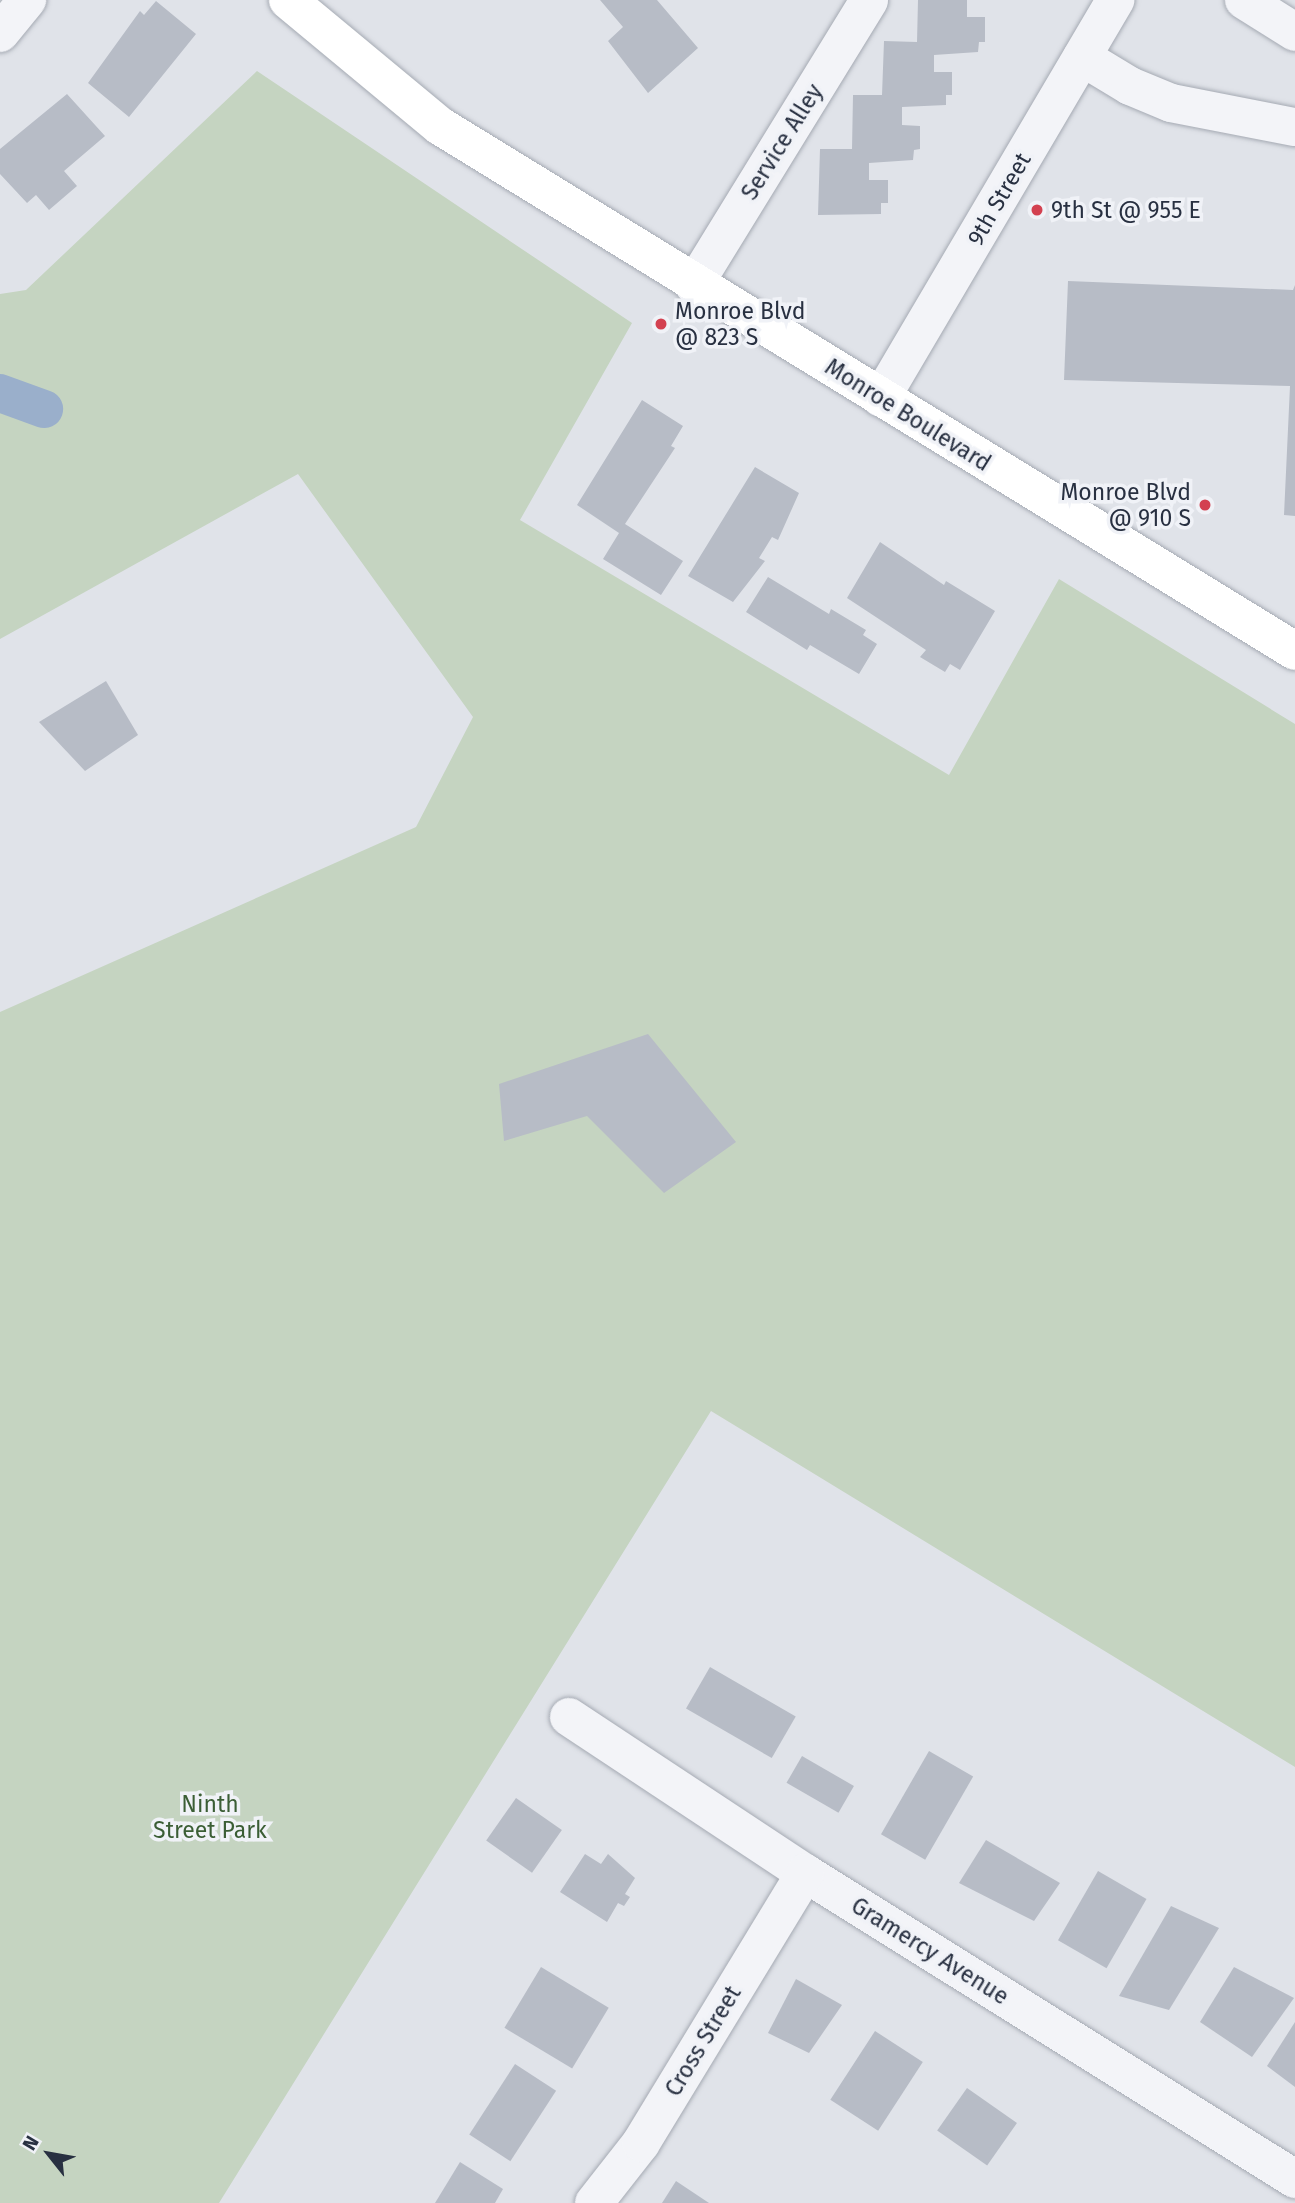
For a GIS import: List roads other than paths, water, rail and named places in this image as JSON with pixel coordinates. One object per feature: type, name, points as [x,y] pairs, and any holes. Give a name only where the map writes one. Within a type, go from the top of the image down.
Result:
[{"type":"main road","name":"Monroe Boulevard","points":[[288,0],[440,126],[694,285],[1295,651]]},
{"type":"street","points":[[0,33],[27,0]]},
{"type":"street","name":"Service Alley","points":[[694,285],[869,0]]},
{"type":"street","name":"9th Street","points":[[881,398],[1115,0]]},
{"type":"street","points":[[1244,0],[1295,32]]},
{"type":"street","points":[[1082,57],[1130,86],[1171,103],[1295,127]]},
{"type":"street","name":"Gramercy Avenue","points":[[569,1717],[805,1873],[1295,2179]]},
{"type":"street","name":"Cross Street","points":[[594,2203],[641,2143],[805,1873]]},
{"type":"waterway","points":[[0,393],[44,409]]},
{"type":"place","name":"9th St @ 955 E","points":[[1037,210]]},
{"type":"place","name":"Monroe Blvd @ 823 S","points":[[661,324]]},
{"type":"place","name":"Monroe Blvd @ 910 S","points":[[1205,505]]},
{"type":"park label","name":"Ninth Street Park","points":[[210,1817]]}]
